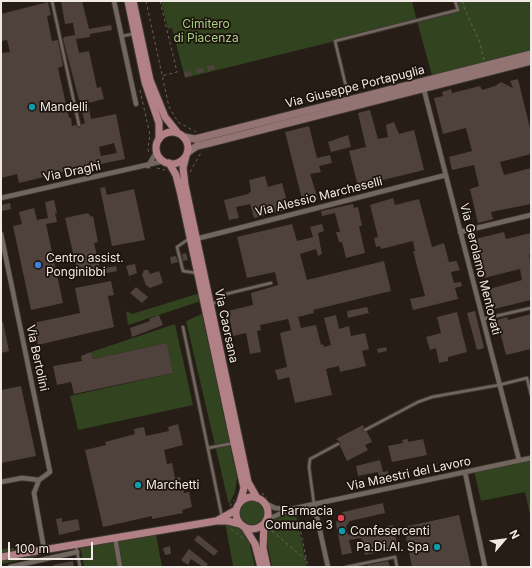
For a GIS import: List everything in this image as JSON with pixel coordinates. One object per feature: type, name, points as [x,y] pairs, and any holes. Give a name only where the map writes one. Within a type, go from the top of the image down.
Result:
[{"type":"main road","points":[[128,1],[145,82],[159,123],[157,151],[166,165],[178,163],[187,154],[188,147],[184,137],[177,132],[165,117],[150,80],[134,1]]},
{"type":"main road","name":"Via Giuseppe Portapuglia","points":[[184,137],[199,142],[423,85],[531,54]]},
{"type":"main road","name":"Via Giuseppe Portapuglia","points":[[187,154],[199,142],[349,100],[531,61]]},
{"type":"main road","points":[[159,138],[167,132],[177,132]]},
{"type":"main road","name":"Via Caorsana","points":[[187,154],[183,168],[184,185],[198,274],[244,488],[238,500]]},
{"type":"main road","name":"Via Caorsana","points":[[166,165],[178,182],[210,304],[248,482],[257,498]]},
{"type":"main road","points":[[261,567],[255,544],[236,515],[238,500],[257,498],[267,501],[268,513],[262,540],[267,567]]},
{"type":"main road","points":[[1,557],[223,519],[236,510]]},
{"type":"main road","points":[[223,519],[255,529],[266,521]]},
{"type":"street","points":[[114,1],[136,104]]},
{"type":"street","name":"Via Gerolamo Mentovati","points":[[423,85],[518,460]]},
{"type":"street","points":[[151,164],[157,151]]},
{"type":"street","name":"Via Draghi","points":[[1,198],[151,164],[166,165]]},
{"type":"street","name":"Via Alessio Marcheselli","points":[[193,238],[446,175]]},
{"type":"street","points":[[460,232],[531,215]]},
{"type":"street","name":"Via Bertolini","points":[[1,234],[50,472],[39,480]]},
{"type":"street","name":"Via Maestri del Lavoro","points":[[266,521],[279,513],[291,509],[531,458]]},
{"type":"street","points":[[465,472],[485,567]]},
{"type":"street","points":[[1,482],[22,478],[39,480],[34,493],[44,549]]},
{"type":"street","name":"Via Maestri del Lavoro","points":[[267,501],[275,508],[291,509]]},
{"type":"street","points":[[314,504],[328,567]]},
{"type":"street","points":[[115,538],[120,567]]},
{"type":"street","points":[[10,567],[77,552]]},
{"type":"lane","points":[[52,1],[79,124]]},
{"type":"lane","points":[[349,100],[335,41],[458,10],[455,1]]},
{"type":"lane","points":[[122,36],[135,34]]},
{"type":"lane","points":[[88,167],[90,178]]},
{"type":"lane","points":[[193,238],[177,246],[183,271],[198,274]]},
{"type":"lane","points":[[210,304],[224,300],[226,294],[271,283]]},
{"type":"lane","points":[[482,319],[531,308]]},
{"type":"lane","points":[[183,328],[223,519]]},
{"type":"lane","points":[[365,430],[425,400],[527,378],[531,395]]},
{"type":"lane","points":[[208,448],[234,443]]},
{"type":"lane","points":[[314,504],[309,467],[310,459],[338,444]]},
{"type":"lane","points":[[75,544],[80,567]]},
{"type":"lane","points":[[346,567],[395,557],[397,567]]},
{"type":"path","points":[[146,1],[161,76],[169,107],[173,116],[178,122],[195,130],[202,152],[190,172]]},
{"type":"path","points":[[160,1],[177,72],[161,76]]},
{"type":"path","points":[[463,1],[463,5],[480,44],[485,66]]},
{"type":"path","points":[[140,89],[150,135],[148,148],[151,164],[157,169],[166,165]]},
{"type":"path","points":[[260,490],[267,501]]},
{"type":"path","points":[[238,500],[223,519],[232,530],[244,540]]},
{"type":"path","points":[[262,540],[267,538],[280,519],[279,513]]},
{"type":"path","points":[[286,516],[297,514],[308,567]]},
{"type":"path","points":[[272,531],[306,560]]},
{"type":"green space","name":"Cimitero di Piacenza","points":[[161,1],[412,1],[417,21],[185,78],[172,28],[168,29]]},
{"type":"green space","points":[[455,1],[531,1],[531,54],[433,79],[417,21],[457,11]]},
{"type":"green space","points":[[200,293],[201,301],[128,325],[126,311],[132,314]]},
{"type":"green space","points":[[202,314],[237,478],[235,492],[229,505],[186,321]]},
{"type":"green space","points":[[175,324],[193,405],[78,430],[70,396],[173,373],[167,343],[93,359],[91,352]]},
{"type":"green space","points":[[531,458],[531,515],[525,492],[481,501],[474,470]]},
{"type":"green space","points":[[253,499],[263,503],[267,513],[263,523],[253,527],[243,523],[239,513],[243,503]]},
{"type":"green space","points":[[295,510],[307,567],[272,567],[266,536],[267,527],[272,521]]},
{"type":"green space","points":[[225,522],[242,529],[249,541],[255,567],[230,567],[233,566]]},
{"type":"green space","points":[[156,534],[162,567],[84,567],[80,547]]},
{"type":"green space","points":[[34,546],[36,557],[1,564],[1,549]]},
{"type":"building","name":"Mandelli","points":[[61,1],[82,1],[89,29],[111,25],[112,30],[90,34],[90,37],[76,39],[79,53],[89,51],[97,88],[101,87],[104,99],[88,103],[91,119],[116,114],[125,159],[91,166],[87,164],[85,167],[19,183],[17,174],[1,178],[1,53],[10,52],[7,40],[1,41],[1,14],[48,2],[51,15],[47,16],[52,41],[58,40],[63,66],[58,68],[69,118],[71,118],[72,126],[76,125],[79,128],[85,123],[63,39],[64,37],[75,35],[73,23],[65,24]],"holes":[[[114,143],[117,153],[101,156],[99,147]]]},
{"type":"building","points":[[214,65],[215,69],[208,71],[207,66]]},
{"type":"building","points":[[203,68],[204,72],[197,74],[196,69]]},
{"type":"building","points":[[191,71],[192,75],[185,77],[184,72]]},
{"type":"building","points":[[518,79],[531,132],[531,154],[500,162],[504,175],[531,168],[531,204],[491,212],[493,219],[478,223],[470,189],[479,186],[474,165],[452,170],[449,157],[472,151],[466,128],[443,134],[434,98],[443,96],[442,92],[451,89],[452,93],[480,86],[482,90],[495,86],[501,82],[513,88],[510,81]]},
{"type":"building","points":[[370,110],[378,139],[388,137],[386,125],[394,122],[399,134],[414,130],[424,170],[375,182],[375,186],[359,190],[349,151],[366,147],[358,113]]},
{"type":"building","points":[[309,126],[317,158],[330,155],[332,163],[319,166],[321,172],[310,174],[318,199],[303,203],[285,132]]},
{"type":"building","points":[[348,135],[351,147],[331,152],[328,142]]},
{"type":"building","points":[[265,176],[268,187],[282,183],[289,209],[254,218],[250,204],[236,207],[239,218],[229,220],[224,200],[248,194],[251,191],[249,180]]},
{"type":"building","points":[[105,187],[107,195],[134,189],[145,240],[112,246],[100,188]]},
{"type":"building","points":[[393,198],[395,205],[419,199],[432,247],[444,243],[449,262],[457,262],[460,270],[451,272],[454,283],[461,282],[462,286],[455,288],[458,299],[413,310],[410,299],[425,296],[413,251],[415,251],[413,241],[381,249],[380,246],[376,247],[374,238],[378,237],[370,205]]},
{"type":"building","name":"Centro assist. Ponginibbi","points":[[54,200],[57,213],[55,213],[57,222],[46,224],[63,303],[31,310],[13,226],[22,224],[19,212],[34,208],[37,220],[48,218],[45,202]]},
{"type":"building","points":[[10,203],[11,209],[2,211],[1,205]]},
{"type":"building","points":[[353,204],[354,208],[358,207],[362,226],[359,226],[365,253],[346,258],[342,242],[339,242],[336,232],[340,232],[335,213],[322,216],[321,211]]},
{"type":"building","points":[[88,213],[91,217],[93,216],[98,242],[94,243],[100,269],[116,266],[117,271],[81,278],[79,266],[76,266],[65,218]]},
{"type":"building","points":[[292,224],[297,241],[313,237],[310,227],[322,224],[324,231],[318,233],[322,254],[318,256],[316,249],[300,254],[307,280],[384,261],[391,291],[313,310],[314,313],[298,317],[301,328],[316,325],[321,345],[323,344],[324,347],[331,345],[324,318],[336,315],[339,329],[349,326],[351,336],[365,333],[369,349],[362,351],[366,366],[340,372],[339,366],[326,369],[332,395],[295,403],[289,377],[278,380],[275,370],[287,367],[280,333],[291,330],[288,319],[260,325],[261,330],[257,331],[261,352],[250,354],[246,333],[233,336],[228,311],[253,305],[251,293],[278,285],[275,272],[247,278],[237,237]]},
{"type":"building","points":[[504,232],[506,239],[531,233],[531,255],[529,255],[531,265],[531,300],[494,309],[489,289],[522,280],[520,269],[484,278],[475,239]]},
{"type":"building","points":[[186,253],[188,260],[183,261],[182,254]]},
{"type":"building","points":[[176,256],[178,262],[171,264],[170,257]]},
{"type":"building","points":[[135,264],[137,273],[129,276],[126,266]]},
{"type":"building","points":[[144,270],[148,270],[150,274],[159,271],[163,283],[150,288],[146,285],[142,275]]},
{"type":"building","points":[[111,281],[114,295],[108,296],[114,327],[38,345],[33,323],[80,313],[75,288]]},
{"type":"building","points":[[136,287],[148,297],[142,303],[130,293]]},
{"type":"building","points":[[367,307],[369,313],[348,318],[347,311]]},
{"type":"building","points":[[475,311],[484,348],[477,350],[467,313]]},
{"type":"building","points":[[457,312],[467,352],[448,357],[448,361],[439,363],[436,348],[430,350],[426,337],[441,333],[437,317]]},
{"type":"building","points":[[531,314],[531,349],[506,355],[497,320],[507,317],[508,320]]},
{"type":"building","points":[[159,315],[163,325],[132,337],[130,328],[150,321],[149,319]]},
{"type":"building","points":[[1,322],[3,322],[9,351],[1,353]]},
{"type":"building","points":[[167,343],[173,373],[74,394],[71,382],[57,385],[53,366],[82,361],[81,356],[91,352],[93,359]]},
{"type":"building","points":[[386,347],[387,351],[378,353],[377,349]]},
{"type":"building","points":[[21,386],[36,456],[1,463],[1,390]]},
{"type":"building","name":"Marchetti","points":[[178,424],[183,445],[164,450],[167,464],[172,463],[175,478],[180,477],[184,493],[189,492],[192,507],[182,510],[183,513],[152,519],[152,516],[103,527],[85,450],[106,445],[105,442],[135,434],[134,429],[144,427],[146,436],[169,431],[168,427]]},
{"type":"building","points":[[363,425],[364,427],[362,431],[367,432],[372,442],[365,445],[368,450],[347,461],[340,446],[340,442],[336,439]]},
{"type":"building","points":[[408,439],[408,442],[423,439],[427,455],[392,462],[388,446],[403,443],[402,440]]},
{"type":"building","points":[[380,460],[383,472],[388,471],[389,480],[380,482],[378,472],[358,476],[356,466]]},
{"type":"building","points":[[383,503],[385,513],[350,521],[346,526],[348,535],[393,525],[398,548],[365,555],[361,538],[349,540],[352,553],[342,555],[336,524],[338,515],[343,512]]},
{"type":"building","name":"Pa.Di.Al. Spa","points":[[459,515],[471,567],[412,567],[404,527]]},
{"type":"building","points":[[62,518],[62,522],[78,519],[80,530],[59,535],[56,519]]},
{"type":"building","points":[[198,535],[218,551],[214,556],[194,540]]},
{"type":"building","points":[[170,546],[171,554],[165,555],[163,548]]},
{"type":"building","points":[[189,549],[208,564],[206,567],[203,567],[191,559],[188,565],[181,560]]},
{"type":"building","points":[[73,561],[74,567],[53,567],[53,565]]},
{"type":"building","points":[[388,561],[390,567],[368,567],[368,565]]},
{"type":"place","name":"Mandelli","points":[[32,107]]},
{"type":"place","name":"Centro assist. Ponginibbi","points":[[38,265]]},
{"type":"place","name":"Marchetti","points":[[138,485]]},
{"type":"place","name":"Farmacia Comunale 3","points":[[341,518]]},
{"type":"place","name":"Confesercenti","points":[[342,531]]},
{"type":"place","name":"Pa.Di.Al. Spa","points":[[437,547]]}]
